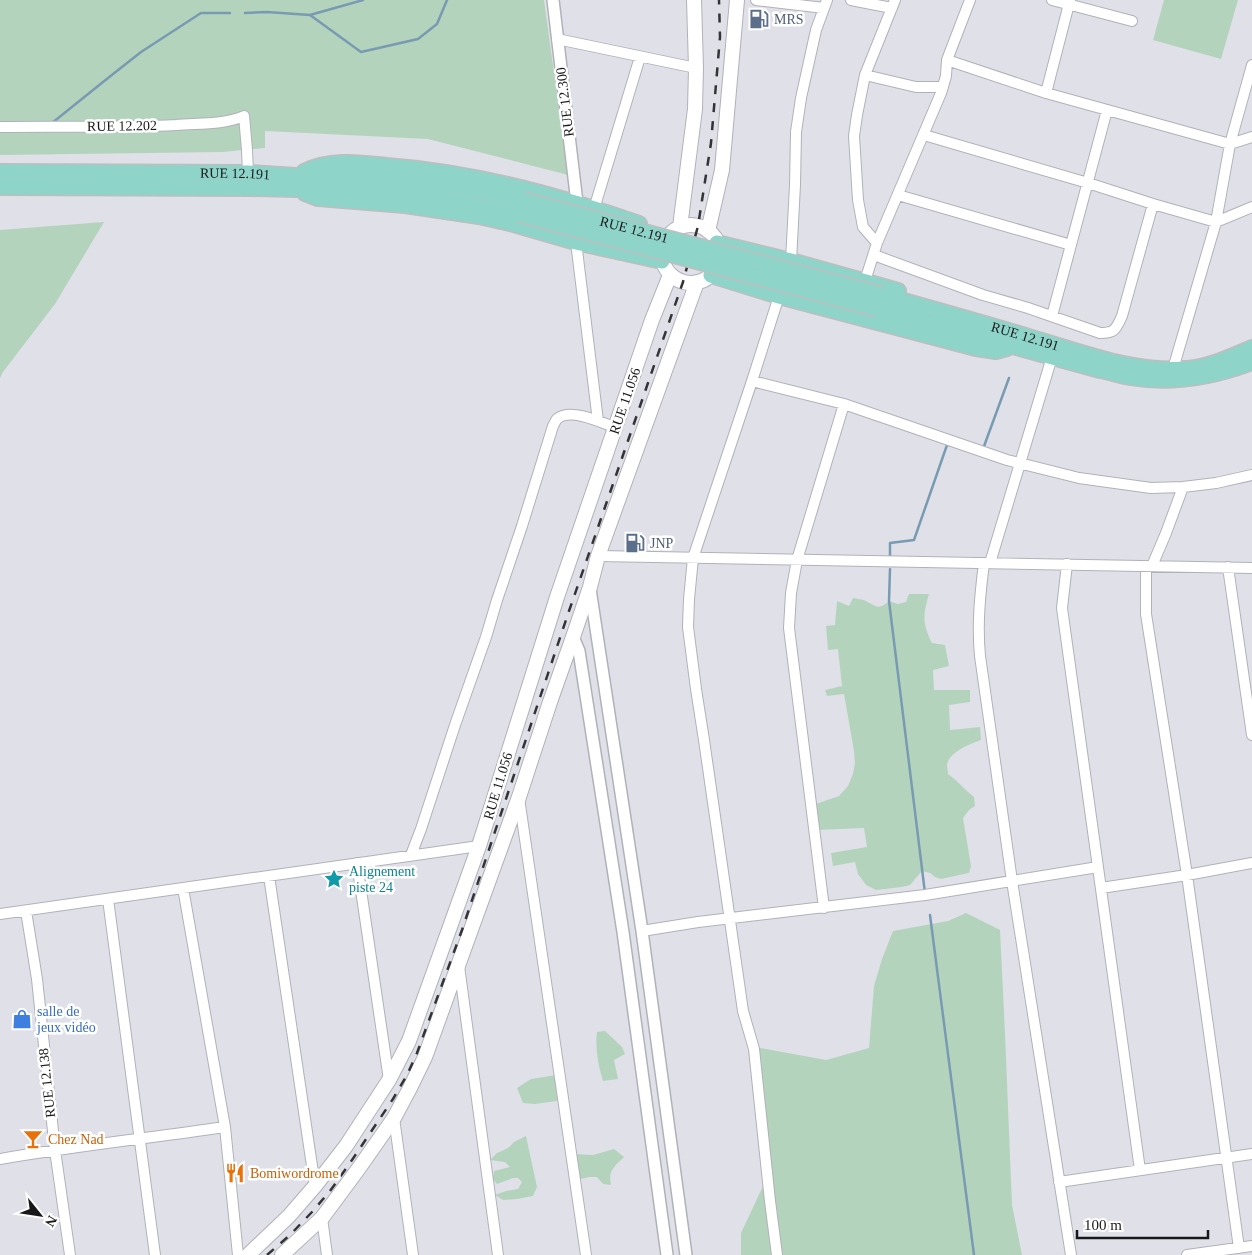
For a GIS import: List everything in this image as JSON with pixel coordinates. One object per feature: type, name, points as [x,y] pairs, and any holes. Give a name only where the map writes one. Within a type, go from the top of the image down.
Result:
[{"type":"main road","points":[[662,261],[576,242],[479,216],[405,205],[318,198],[296,182],[318,166],[340,163],[417,168],[507,185],[675,231],[694,225],[703,228],[713,237],[719,250],[717,266],[704,279],[697,282],[683,282],[670,275],[662,261],[663,247],[675,231],[695,108],[694,0]]},
{"type":"main road","points":[[713,237],[722,170],[738,0]]},
{"type":"main road","name":"RUE 12.191","points":[[0,172],[248,173],[296,182]]},
{"type":"main road","name":"RUE 12.191","points":[[0,187],[250,188],[356,176],[396,178],[478,190],[521,207],[1018,340],[1139,368],[1190,368],[1223,361],[1252,348]]},
{"type":"main road","points":[[710,275],[779,296],[976,348],[996,351],[1018,340],[1003,320],[997,317],[791,261],[713,237]]},
{"type":"main road","name":"RUE 11.056","points":[[248,1255],[289,1216],[346,1146],[389,1080],[409,1041],[479,846],[557,597],[652,320],[670,275]]},
{"type":"main road","points":[[282,1255],[322,1218],[359,1168],[394,1118],[425,1057],[519,796],[590,587],[598,556],[697,282]]},
{"type":"main road","name":"RUE 12.191","points":[[1018,340],[1052,357],[1131,377],[1161,380],[1199,377],[1224,372],[1252,362]]},
{"type":"street","name":"RUE 12.300","points":[[553,0],[577,203]]},
{"type":"street","points":[[756,0],[825,4],[816,30],[801,98],[796,132],[791,261]]},
{"type":"street","points":[[851,0],[894,4],[865,75],[856,116],[854,136],[858,200],[863,227],[877,243]]},
{"type":"street","points":[[865,281],[877,243],[941,93],[946,76],[947,60],[970,0]]},
{"type":"street","points":[[1052,0],[1069,2],[1132,20]]},
{"type":"street","points":[[1046,93],[1069,2]]},
{"type":"street","points":[[557,39],[696,68]]},
{"type":"street","points":[[594,209],[640,57]]},
{"type":"street","points":[[947,60],[1046,93],[1230,144],[1252,137]]},
{"type":"street","points":[[1173,369],[1216,222],[1230,144],[1252,65]]},
{"type":"street","points":[[865,75],[916,87],[943,87]]},
{"type":"street","points":[[1052,316],[1107,110]]},
{"type":"street","name":"RUE 12.202","points":[[0,127],[170,125],[232,121],[244,116],[248,173]]},
{"type":"street","points":[[924,135],[1088,182],[1216,222],[1252,207]]},
{"type":"street","points":[[898,195],[1071,245]]},
{"type":"street","points":[[874,255],[983,295],[1052,316],[1100,334],[1110,333],[1116,328],[1122,316],[1154,204]]},
{"type":"street","points":[[576,242],[598,421]]},
{"type":"street","points":[[777,1255],[754,1049],[742,1010],[696,689],[688,627],[688,599],[693,558],[779,296]]},
{"type":"street","points":[[1052,357],[1020,464],[987,563],[979,610],[980,646],[1012,881],[1071,1255]]},
{"type":"street","points":[[752,381],[844,404],[1020,464],[1079,478],[1150,488],[1216,483],[1252,475]]},
{"type":"street","points":[[824,908],[789,628],[791,593],[797,560],[844,404]]},
{"type":"street","points":[[411,856],[454,725],[486,637],[553,426],[557,419],[570,415],[586,416],[616,428]]},
{"type":"street","points":[[1183,487],[1166,534],[1149,566],[1146,614],[1187,875],[1239,1248]]},
{"type":"street","points":[[598,556],[1252,568]]},
{"type":"street","points":[[1067,564],[1062,608],[1140,1170]]},
{"type":"street","points":[[1228,567],[1252,734]]},
{"type":"street","points":[[590,587],[642,931],[686,1255]]},
{"type":"street","points":[[573,637],[579,652],[623,932],[667,1255]]},
{"type":"street","points":[[519,796],[586,1255]]},
{"type":"street","points":[[0,914],[479,846]]},
{"type":"street","points":[[357,863],[389,1080]]},
{"type":"street","points":[[1101,888],[1252,863]]},
{"type":"street","points":[[642,931],[925,895],[1098,867]]},
{"type":"street","points":[[269,876],[315,1186]]},
{"type":"street","points":[[182,888],[225,1127],[238,1255]]},
{"type":"street","points":[[108,899],[155,1255]]},
{"type":"street","name":"RUE 12.138","points":[[26,911],[36,979],[55,1150],[70,1255]]},
{"type":"street","points":[[459,962],[498,1255]]},
{"type":"street","points":[[394,1118],[413,1255]]},
{"type":"street","points":[[0,1159],[225,1127]]},
{"type":"street","points":[[1059,1182],[1252,1154]]},
{"type":"street","points":[[322,1218],[327,1255]]},
{"type":"street","points":[[1187,1255],[1252,1246]]},
{"type":"green space","points":[[0,0],[544,0],[568,175],[428,139],[265,131],[265,148],[223,152],[0,155]]},
{"type":"green space","points":[[1164,0],[1238,0],[1221,59],[1153,40]]},
{"type":"green space","points":[[104,222],[55,304],[0,378],[0,230]]},
{"type":"green space","points":[[909,594],[929,594],[924,619],[926,630],[932,643],[945,645],[949,666],[933,670],[934,690],[970,690],[970,702],[949,705],[950,730],[980,727],[981,740],[956,752],[947,765],[948,774],[974,797],[975,806],[963,818],[971,866],[969,873],[941,879],[922,871],[910,885],[876,890],[866,885],[858,874],[855,862],[833,866],[831,853],[867,847],[864,828],[818,830],[816,804],[839,796],[848,786],[855,763],[844,694],[827,696],[825,690],[842,686],[838,649],[828,650],[826,626],[835,625],[837,601],[849,606],[853,598],[880,607],[889,601],[898,604],[906,602]]},
{"type":"green space","points":[[966,913],[1000,930],[1012,1205],[1022,1255],[741,1255],[741,1233],[771,1169],[755,1047],[826,1060],[869,1048],[874,986],[893,931],[948,921]]},
{"type":"green space","points":[[605,1031],[622,1047],[625,1054],[614,1060],[618,1079],[603,1081],[597,1056],[596,1038],[597,1032]]},
{"type":"green space","points":[[556,1075],[557,1101],[535,1104],[523,1103],[517,1088],[531,1079]]},
{"type":"green space","points":[[526,1136],[537,1187],[533,1196],[503,1200],[495,1195],[518,1189],[522,1182],[518,1178],[513,1178],[497,1184],[493,1179],[494,1171],[510,1167],[505,1162],[490,1160],[497,1153]]},
{"type":"green space","points":[[614,1149],[624,1157],[611,1172],[611,1185],[603,1184],[597,1177],[576,1180],[574,1154],[593,1155]]},
{"type":"waterway","points":[[310,15],[363,0]]},
{"type":"waterway","points":[[245,13],[267,12],[310,15],[361,52],[418,39],[437,24],[447,0]]},
{"type":"waterway","points":[[52,123],[141,52],[201,13],[230,13]]},
{"type":"waterway","points":[[983,449],[1009,378]]},
{"type":"waterway","points":[[890,559],[890,543],[914,540],[947,445],[950,445]]},
{"type":"waterway","points":[[890,569],[889,601],[925,893]]},
{"type":"waterway","points":[[930,915],[974,1255]]},
{"type":"railway","points":[[267,1255],[290,1235],[330,1191],[393,1099],[417,1053],[462,930],[569,611],[683,282],[698,226],[711,143],[720,37],[719,0]]},
{"type":"place","name":"MRS","points":[[759,19]]},
{"type":"place","name":"JNP","points":[[635,543]]},
{"type":"place","name":"Alignement piste 24","points":[[334,879]]},
{"type":"place","name":"salle de jeux vidéo","points":[[22,1019]]},
{"type":"place","name":"Chez Nad","points":[[33,1139]]},
{"type":"place","name":"Bomiwordrome","points":[[235,1173]]}]
